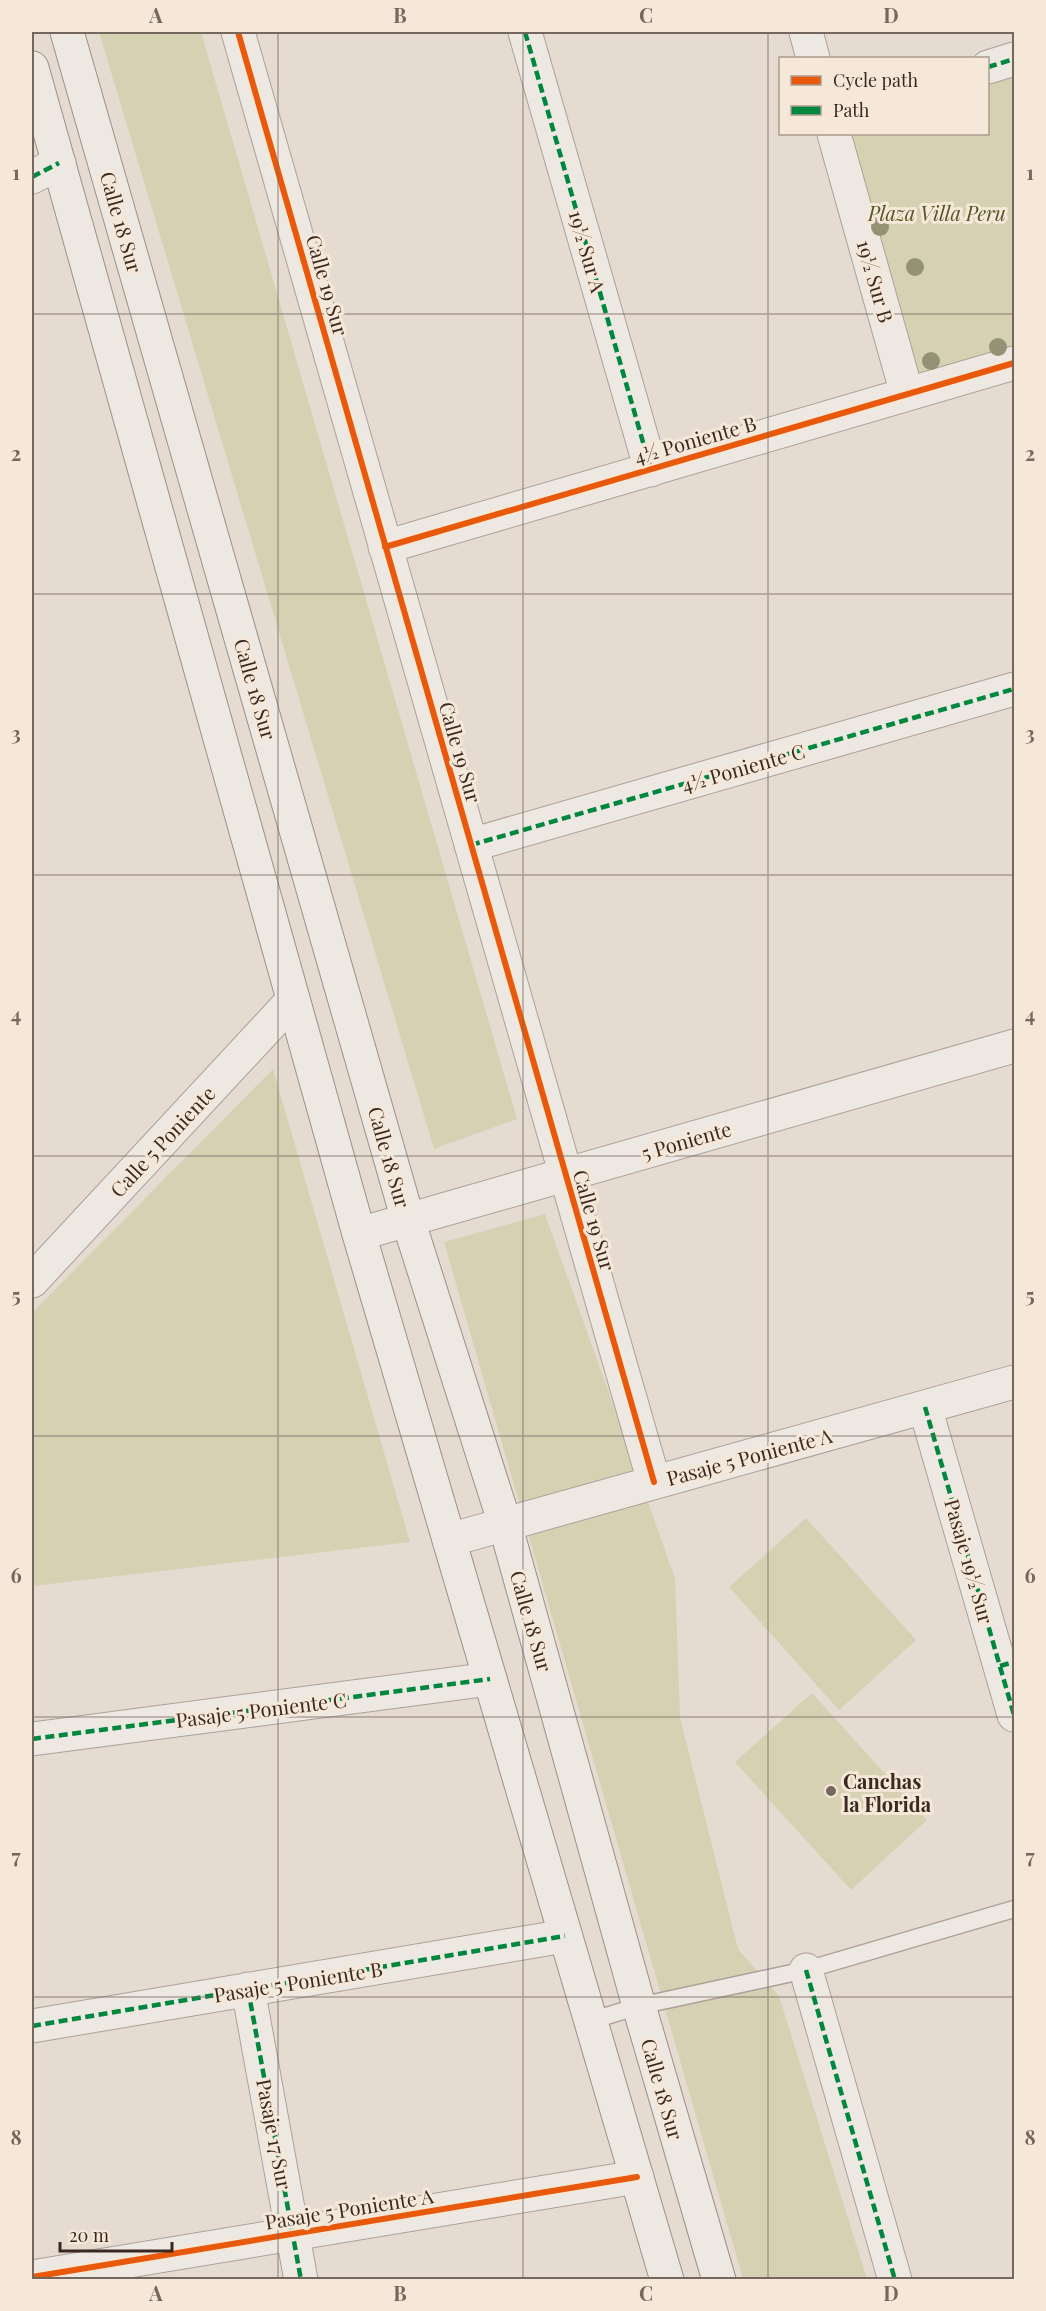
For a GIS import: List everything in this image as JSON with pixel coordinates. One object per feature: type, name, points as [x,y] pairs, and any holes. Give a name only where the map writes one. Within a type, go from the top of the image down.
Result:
[{"type":"street","name":"Calle 18 Sur","points":[[68,32],[408,1220],[504,1524],[639,2006],[719,2280]]},
{"type":"street","name":"Calle 19 Sur","points":[[238,32],[564,1175],[654,1482]]},
{"type":"street","name":"19½ Sur A","points":[[525,32],[651,470]]},
{"type":"street","points":[[806,32],[813,57]]},
{"type":"street","points":[[989,66],[1014,59]]},
{"type":"street","points":[[32,68],[45,170],[292,1001],[358,1234],[667,2280]]},
{"type":"street","name":"19½ Sur B","points":[[834,135],[907,394]]},
{"type":"street","name":"4½ Poniente B","points":[[385,547],[1014,363]]},
{"type":"street","name":"4½ Poniente C","points":[[471,845],[1014,689]]},
{"type":"street","name":"Calle 5 Poniente","points":[[32,1281],[292,1001]]},
{"type":"street","name":"5 Poniente","points":[[358,1234],[1014,1046]]},
{"type":"street","name":"Pasaje 5 Poniente A","points":[[449,1540],[1014,1382]]},
{"type":"street","name":"Pasaje 19½ Sur","points":[[925,1407],[1007,1664],[1014,1715]]},
{"type":"street","name":"Pasaje 5 Poniente C","points":[[32,1739],[490,1679]]},
{"type":"street","name":"Pasaje 5 Poniente B","points":[[32,2025],[566,1936]]},
{"type":"street","points":[[806,1970],[895,2280]]},
{"type":"street","name":"Pasaje 17 Sur","points":[[248,1989],[301,2280]]},
{"type":"street","name":"Pasaje 5 Poniente A","points":[[32,2277],[637,2177]]},
{"type":"lane","points":[[590,2021],[639,2006],[806,1970],[1014,1910]]},
{"type":"green space","points":[[99,32],[201,32],[517,1119],[434,1149]]},
{"type":"green space","name":"Plaza Villa Peru","points":[[1014,63],[1014,355],[906,385],[834,135],[989,135],[989,71]]},
{"type":"green space","points":[[273,1069],[410,1542],[32,1586],[32,1313]]},
{"type":"green space","points":[[545,1214],[675,1578],[680,1717],[738,1949],[779,1996],[867,2279],[743,2279],[444,1242]]},
{"type":"green space","name":"Canchas la Florida","points":[[806,1518],[916,1640],[839,1710],[729,1587]]},
{"type":"green space","name":"Canchas la Florida","points":[[812,1693],[927,1820],[851,1890],[735,1762]]},
{"type":"marked path","points":[[525,32],[651,470]]},
{"type":"marked path","points":[[989,67],[1014,59]]},
{"type":"marked path","points":[[32,177],[59,163]]},
{"type":"marked path","points":[[471,845],[1014,689]]},
{"type":"marked path","points":[[925,1407],[1014,1715]]},
{"type":"marked path","points":[[1000,1666],[1014,1662]]},
{"type":"marked path","points":[[32,1739],[490,1679]]},
{"type":"marked path","points":[[32,2026],[565,1936]]},
{"type":"marked path","points":[[806,1970],[895,2280]]},
{"type":"marked path","points":[[248,1989],[301,2280]]},
{"type":"cycle path","points":[[238,32],[654,1482]]},
{"type":"cycle path","points":[[385,547],[1014,363]]},
{"type":"cycle path","points":[[32,2277],[637,2177]]},
{"type":"place","name":"Canchas la Florida","points":[[831,1791]]}]
